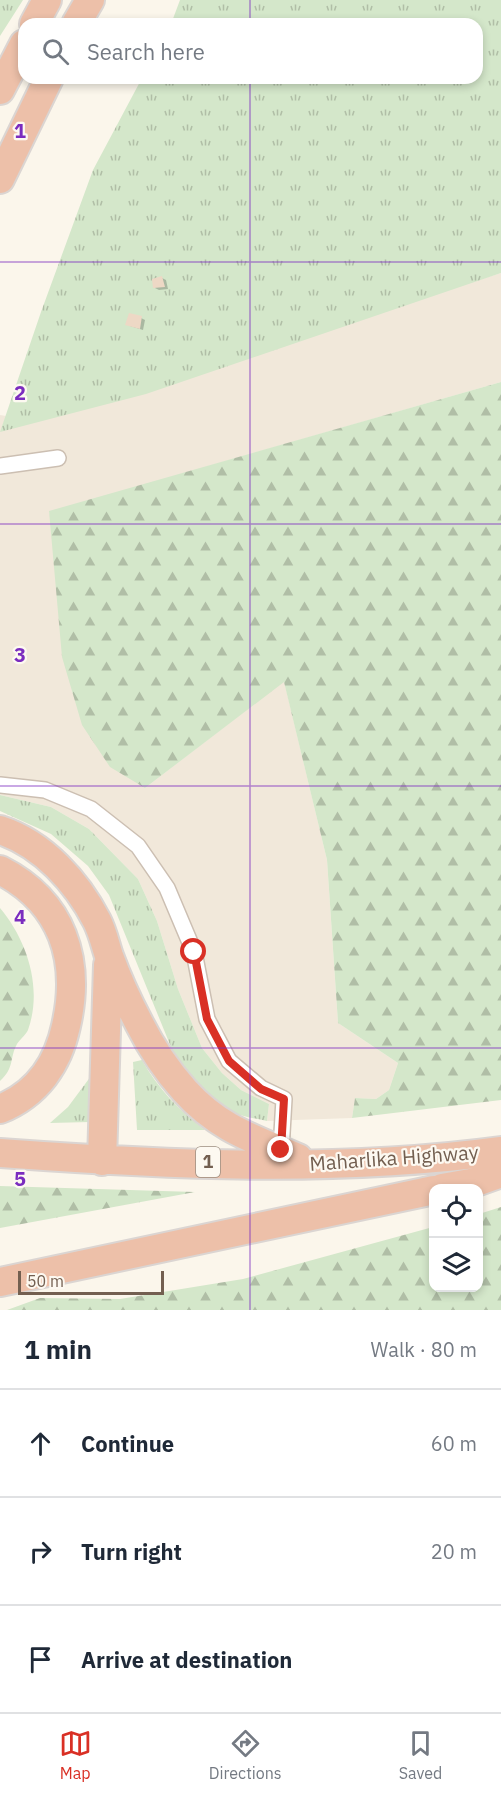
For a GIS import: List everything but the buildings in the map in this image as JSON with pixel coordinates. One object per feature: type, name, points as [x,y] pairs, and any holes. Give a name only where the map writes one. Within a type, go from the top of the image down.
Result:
[{"type":"highway","points":[[37,18],[47,0]]},
{"type":"highway","points":[[80,18],[90,0]]},
{"type":"highway","points":[[0,90],[18,56]]},
{"type":"highway","points":[[0,179],[46,84]]},
{"type":"highway","points":[[0,830],[33,845],[64,873],[77,889],[97,921],[109,956],[138,1022],[164,1064],[186,1091],[212,1116],[243,1135],[314,1164]]},
{"type":"highway","points":[[0,870],[19,881],[40,898],[56,921],[70,957],[72,984],[65,1031],[50,1068],[29,1092],[0,1109]]},
{"type":"highway","points":[[102,1161],[109,956]]},
{"type":"highway","name":"Maharlika Highway","points":[[0,1153],[102,1161],[314,1164],[456,1157],[501,1151]]},
{"type":"highway","points":[[465,1184],[501,1173]]},
{"type":"highway","points":[[0,1282],[429,1191]]},
{"type":"street","points":[[0,466],[57,458]]},
{"type":"street","points":[[0,785],[45,790],[91,809],[138,846],[167,888],[194,952],[207,1019],[229,1061],[261,1089],[284,1099],[281,1150]]},
{"type":"shaded area","points":[[501,273],[501,382],[49,512],[145,788],[284,681],[327,860],[338,1023],[398,1063],[389,1090],[376,1099],[355,1098],[352,1118],[267,1121],[269,1104],[241,1090],[222,1073],[202,1048],[178,989],[157,921],[138,879],[89,829],[51,807],[0,795],[0,415],[6,416],[1,431]]},
{"type":"green space","points":[[0,0],[23,0],[0,36]]},
{"type":"green space","points":[[180,0],[501,0],[501,273],[146,394],[0,432],[93,170],[139,84],[483,84],[483,18],[173,18]]},
{"type":"green space","points":[[501,382],[501,1100],[352,1118],[355,1098],[376,1099],[389,1090],[398,1063],[338,1023],[327,860],[284,682],[145,788],[110,767],[82,725],[62,657],[49,511]]},
{"type":"green space","points":[[0,795],[51,807],[89,829],[138,879],[157,921],[178,989],[202,1048],[222,1073],[241,1090],[269,1104],[267,1121],[230,1111],[206,1093],[192,1077],[173,1052],[109,895],[88,866],[51,834],[0,811]]},
{"type":"green space","points":[[0,908],[10,921],[25,950],[33,981],[34,998],[28,1030],[17,1044],[10,1067],[0,1081]]},
{"type":"green space","points":[[142,1060],[170,1098],[205,1130],[137,1130],[133,1062]]},
{"type":"green space","points":[[91,1076],[90,1122],[50,1123],[68,1107]]},
{"type":"green space","points":[[0,1186],[195,1192],[0,1228]]},
{"type":"green space","points":[[501,1207],[501,1310],[7,1310],[40,1298],[120,1299],[243,1279],[429,1228],[429,1292],[483,1292],[483,1213]]},
{"type":"route","points":[[194,952],[207,1019],[229,1061],[261,1089],[284,1099],[281,1150]]}]
